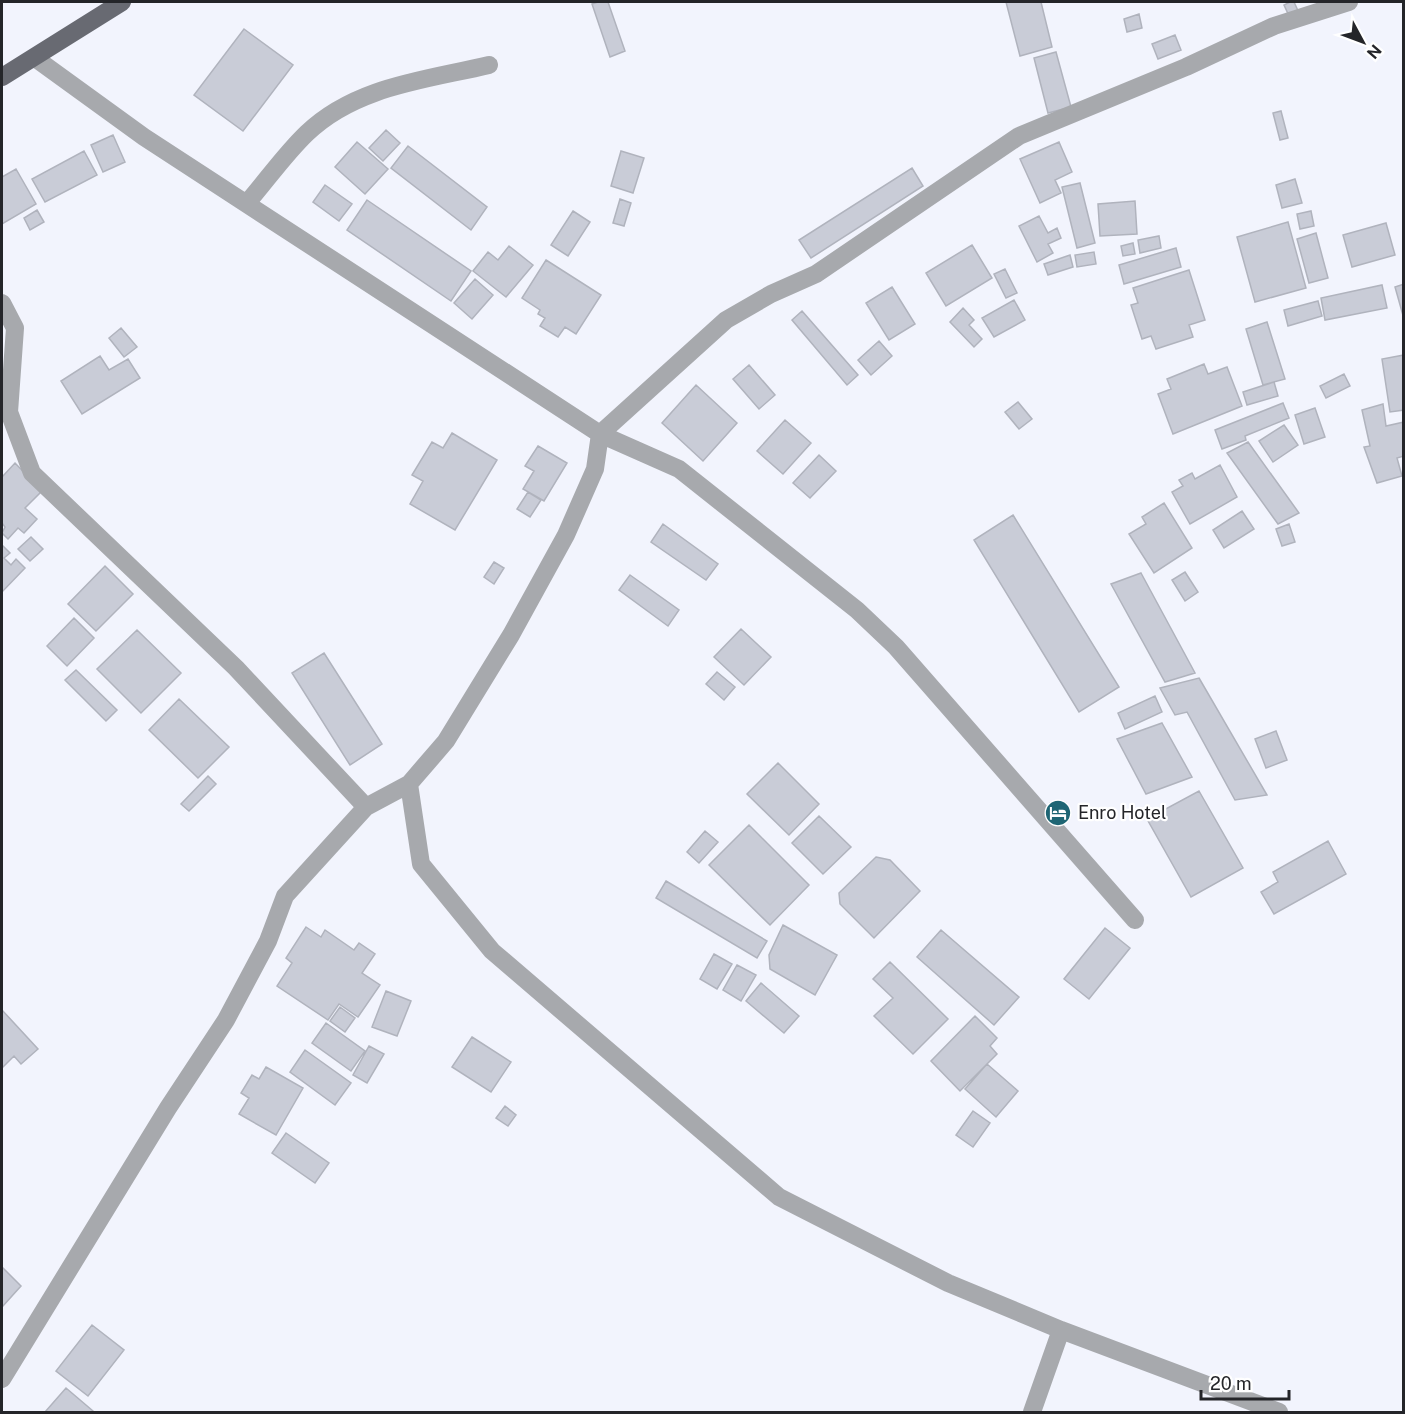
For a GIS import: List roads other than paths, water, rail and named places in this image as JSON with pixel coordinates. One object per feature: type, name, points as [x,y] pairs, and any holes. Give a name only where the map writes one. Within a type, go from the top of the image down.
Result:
[{"type":"main road","points":[[2,77],[122,2]]},
{"type":"street","points":[[2,1379],[226,1020],[268,941],[285,896],[366,807],[409,784],[446,741],[511,635],[560,545],[596,470],[600,434],[726,320],[771,294],[816,274],[909,213],[1010,141],[1103,99],[1186,67],[1274,26],[1349,2]]},
{"type":"street","points":[[35,58],[144,137],[247,202],[472,353],[600,434],[679,469],[858,610],[896,647],[1135,920]]},
{"type":"street","points":[[247,202],[307,133],[342,106],[407,82],[489,65]]},
{"type":"street","points":[[2,303],[15,328],[9,411],[32,472],[236,668],[366,807]]},
{"type":"street","points":[[409,784],[421,864],[492,951],[778,1197],[948,1284],[1061,1330],[1279,1413]]},
{"type":"street","points":[[1032,1413],[1061,1330]]},
{"type":"place","name":"Enro Hotel","points":[[1058,813]]}]
